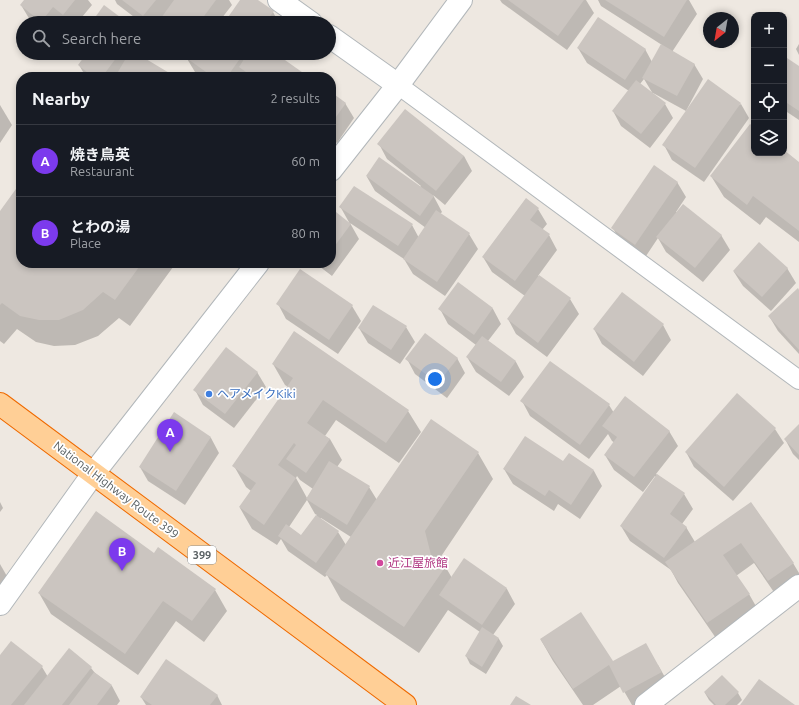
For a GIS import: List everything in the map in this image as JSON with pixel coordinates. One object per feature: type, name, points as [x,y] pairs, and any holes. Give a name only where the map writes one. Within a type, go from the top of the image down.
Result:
[{"type":"highway","name":"National Highway Route 399","points":[[0,404],[405,705]]},
{"type":"street","points":[[279,0],[301,16]]},
{"type":"street","points":[[336,164],[398,85],[461,0]]},
{"type":"street","points":[[336,41],[398,85]]},
{"type":"street","points":[[0,604],[93,474],[254,268]]},
{"type":"street","points":[[646,705],[799,586]]},
{"type":"lane","points":[[398,85],[799,379]]},
{"type":"building","points":[[24,0],[75,0],[63,15],[53,7],[46,16],[34,16],[20,5]]},
{"type":"building","points":[[122,0],[156,0],[143,16]]},
{"type":"building","points":[[174,0],[216,0],[204,16],[162,16]]},
{"type":"building","points":[[240,0],[258,0],[274,11],[270,16],[229,16]]},
{"type":"building","points":[[508,0],[584,0],[558,36]]},
{"type":"building","points":[[605,0],[687,0],[664,37]]},
{"type":"building","points":[[104,5],[119,16],[96,16]]},
{"type":"building","points":[[598,17],[646,49],[625,80],[577,48]]},
{"type":"building","points":[[661,44],[695,64],[677,96],[642,78]]},
{"type":"building","points":[[787,58],[799,66],[799,111],[787,103]]},
{"type":"building","points":[[82,60],[115,60],[106,72],[87,72],[78,65]]},
{"type":"building","points":[[125,60],[148,60],[168,72],[118,72]]},
{"type":"building","points":[[189,60],[239,60],[231,72],[206,72]]},
{"type":"building","points":[[244,60],[285,60],[302,72],[246,72],[239,67]]},
{"type":"building","points":[[708,79],[741,103],[695,168],[662,145]]},
{"type":"building","points":[[636,80],[666,103],[641,134],[612,111]]},
{"type":"building","points":[[336,96],[346,103],[336,117]]},
{"type":"building","points":[[405,109],[464,156],[436,191],[377,144]]},
{"type":"building","points":[[750,124],[751,156],[787,156],[787,152],[799,162],[799,231],[753,196],[747,205],[710,176]]},
{"type":"building","points":[[379,157],[434,196],[420,216],[366,176]]},
{"type":"building","points":[[654,165],[678,182],[635,245],[611,228]]},
{"type":"building","points":[[354,186],[413,224],[398,246],[339,207]]},
{"type":"building","points":[[16,189],[16,268],[138,268],[115,300],[103,292],[83,310],[59,320],[39,320],[20,316],[2,303],[0,305],[0,211]]},
{"type":"building","points":[[526,198],[539,208],[530,220],[550,234],[515,281],[482,257]]},
{"type":"building","points":[[683,204],[722,235],[695,268],[656,237]]},
{"type":"building","points":[[436,210],[470,233],[437,282],[403,259]]},
{"type":"building","points":[[336,212],[351,224],[336,244]]},
{"type":"building","points":[[759,242],[788,268],[762,297],[733,271]]},
{"type":"building","points":[[300,269],[353,305],[329,340],[276,304]]},
{"type":"building","points":[[539,275],[571,298],[538,343],[507,319]]},
{"type":"building","points":[[458,282],[493,308],[474,335],[438,309]]},
{"type":"building","points":[[798,288],[799,290],[799,350],[768,316]]},
{"type":"building","points":[[622,292],[664,324],[634,362],[593,329]]},
{"type":"building","points":[[373,305],[407,326],[391,350],[358,328]]},
{"type":"building","points":[[294,331],[409,410],[386,443],[323,400],[307,423],[330,439],[306,473],[286,459],[296,445],[294,443],[278,465],[296,478],[264,525],[239,507],[256,483],[232,466],[293,378],[272,364]]},
{"type":"building","points":[[425,333],[458,358],[438,383],[405,359]]},
{"type":"building","points":[[482,336],[516,361],[501,382],[466,357]]},
{"type":"building","points":[[226,347],[258,372],[225,414],[193,390]]},
{"type":"building","points":[[550,361],[610,404],[580,445],[520,401]]},
{"type":"building","points":[[737,393],[776,428],[724,487],[685,452]]},
{"type":"building","points":[[625,396],[670,431],[634,477],[604,455],[617,437],[602,426]]},
{"type":"building","points":[[174,412],[211,437],[176,491],[139,467]]},
{"type":"building","points":[[431,419],[479,452],[425,531],[431,555],[446,566],[404,627],[325,574]]},
{"type":"building","points":[[799,424],[799,455],[784,439]]},
{"type":"building","points":[[525,436],[563,461],[569,453],[594,470],[571,505],[549,490],[545,496],[503,469]]},
{"type":"building","points":[[329,461],[370,486],[347,525],[306,499]]},
{"type":"building","points":[[657,474],[685,493],[670,514],[687,527],[664,558],[620,526]]},
{"type":"building","points":[[751,502],[794,563],[768,581],[741,543],[723,555],[750,594],[707,623],[665,562]]},
{"type":"building","points":[[96,511],[154,553],[158,547],[216,589],[192,621],[163,601],[125,654],[38,593]]},
{"type":"building","points":[[316,515],[339,531],[316,563],[278,536],[286,524],[301,535]]},
{"type":"building","points":[[464,558],[507,588],[482,625],[439,595]]},
{"type":"building","points":[[581,612],[613,661],[646,643],[662,672],[623,693],[609,665],[573,689],[540,639]]},
{"type":"building","points":[[482,627],[499,638],[482,667],[465,656]]},
{"type":"building","points":[[11,641],[43,666],[11,705],[0,705],[0,655]]},
{"type":"building","points":[[69,648],[92,667],[62,705],[24,705]]},
{"type":"building","points":[[166,659],[218,695],[210,705],[152,705],[140,697]]},
{"type":"building","points":[[94,672],[112,685],[97,705],[69,705]]},
{"type":"building","points":[[722,675],[739,692],[725,705],[716,705],[704,692]]},
{"type":"building","points":[[759,679],[795,705],[740,705]]},
{"type":"building","points":[[516,696],[531,705],[510,705]]},
{"type":"place","name":"ヘアメイクKiki","points":[[209,394]]},
{"type":"place","name":"焼き鳥英","points":[[170,452]]},
{"type":"place","name":"近江屋旅館","points":[[380,563]]},
{"type":"place","name":"とわの湯","points":[[122,571]]}]
